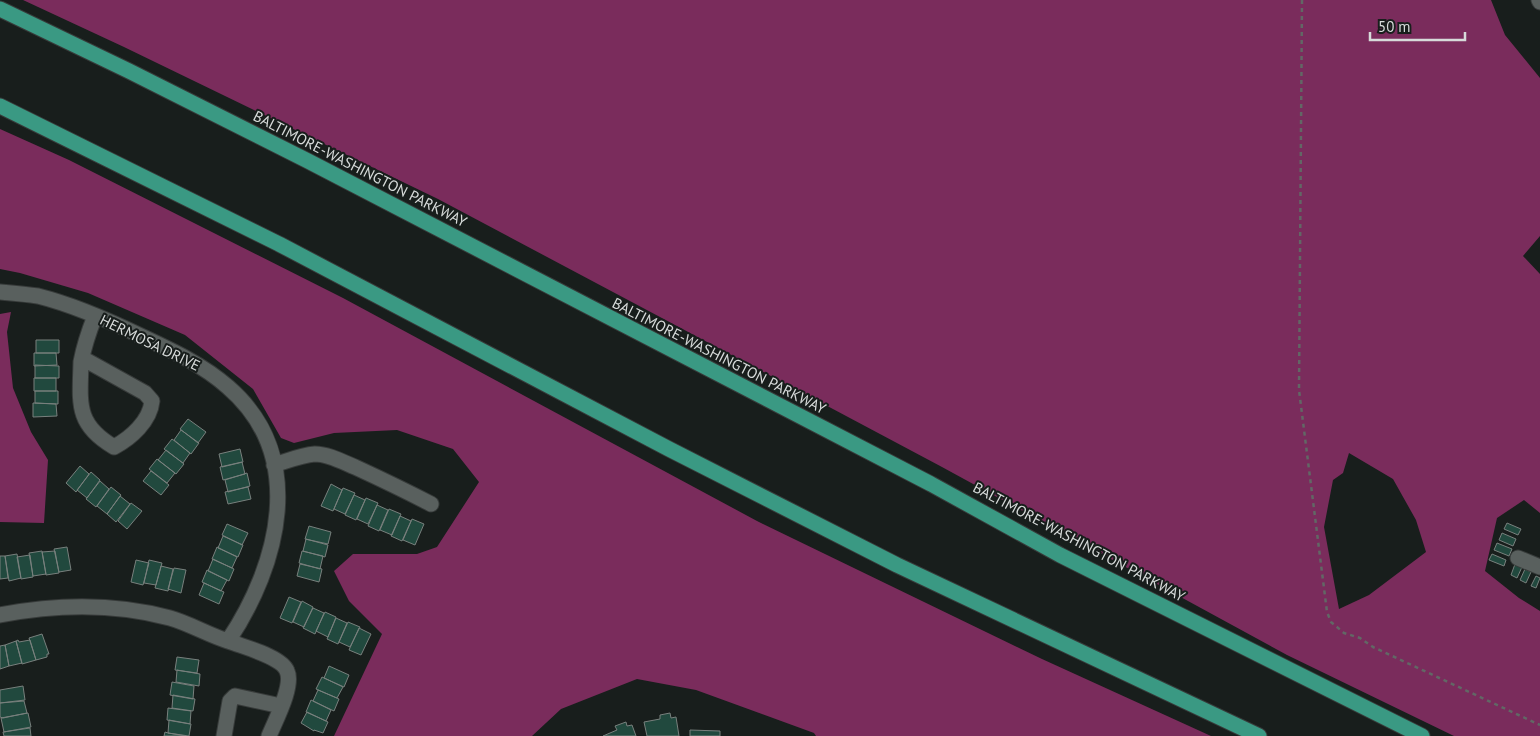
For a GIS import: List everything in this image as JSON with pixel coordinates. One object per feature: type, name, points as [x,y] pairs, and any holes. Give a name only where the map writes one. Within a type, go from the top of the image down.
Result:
[{"type":"highway","name":"BALTIMORE-WASHINGTON PARKWAY","points":[[0,9],[308,161],[930,484],[1060,555],[1422,736]]},
{"type":"highway","points":[[0,106],[279,244],[660,444],[897,565],[1259,736]]},
{"type":"street","name":"HERMOSA DRIVE","points":[[0,292],[37,296],[95,316],[181,355],[208,371],[229,388],[246,406],[259,425],[274,465],[278,480],[279,499],[273,539],[248,608],[228,641]]},
{"type":"street","points":[[82,358],[145,393],[152,401],[151,412],[127,440],[114,448],[93,433],[82,412],[80,398],[82,358],[84,344],[95,316]]},
{"type":"street","points":[[274,465],[308,455],[324,455],[335,458],[394,485],[431,504]]},
{"type":"street","points":[[1518,558],[1540,567]]},
{"type":"street","points":[[0,615],[50,607],[82,606],[111,608],[170,618],[252,649],[278,661],[287,670],[289,681],[269,736]]},
{"type":"street","points":[[224,736],[230,701],[235,696],[281,706]]},
{"type":"path","points":[[1302,0],[1299,390],[1314,522],[1327,612],[1331,622],[1344,633],[1360,638],[1373,648],[1540,725]]},
{"type":"shaded area","points":[[23,0],[1491,0],[1505,35],[1540,78],[1540,236],[1523,256],[1540,274],[1540,513],[1524,500],[1497,518],[1485,571],[1519,598],[1540,611],[1540,736],[1454,736],[1287,655],[942,467],[438,199]],"holes":[[[1349,453],[1393,479],[1416,520],[1426,552],[1369,595],[1339,609],[1324,527],[1333,480],[1343,473]]]},
{"type":"shaded area","points":[[0,129],[69,160],[343,298],[757,521],[1042,659],[1211,736],[816,736],[814,733],[696,690],[637,679],[561,709],[532,736],[334,736],[382,634],[349,601],[334,571],[353,554],[417,554],[437,547],[479,482],[453,449],[397,430],[334,433],[294,443],[281,438],[253,389],[185,335],[88,293],[0,269]]},
{"type":"shaded area","points":[[11,312],[7,332],[13,388],[31,432],[48,460],[44,523],[0,522],[0,314]]},
{"type":"building","points":[[36,340],[59,340],[59,353],[36,353]]},
{"type":"building","points":[[34,353],[56,353],[57,365],[34,366]]},
{"type":"building","points":[[35,365],[59,366],[59,378],[35,378]]},
{"type":"building","points":[[34,378],[56,378],[56,391],[34,391]]},
{"type":"building","points":[[35,391],[58,391],[58,404],[35,403]]},
{"type":"building","points":[[33,403],[56,404],[57,416],[33,417]]},
{"type":"building","points":[[188,419],[206,432],[198,443],[180,429]]},
{"type":"building","points":[[181,430],[199,443],[191,454],[174,440]]},
{"type":"building","points":[[172,439],[190,453],[183,463],[164,449]]},
{"type":"building","points":[[240,449],[243,462],[222,467],[219,454]]},
{"type":"building","points":[[166,450],[184,464],[176,474],[158,460]]},
{"type":"building","points":[[157,459],[175,473],[167,483],[149,469]]},
{"type":"building","points":[[242,462],[245,474],[223,480],[220,467]]},
{"type":"building","points":[[80,466],[89,474],[76,492],[66,483]]},
{"type":"building","points":[[151,471],[169,485],[161,495],[143,481]]},
{"type":"building","points":[[91,472],[100,480],[87,498],[77,490]]},
{"type":"building","points":[[247,473],[250,486],[228,492],[225,480]]},
{"type":"building","points":[[100,481],[109,489],[96,507],[86,499]]},
{"type":"building","points":[[331,484],[342,490],[333,511],[321,506]]},
{"type":"building","points":[[111,487],[121,495],[107,514],[97,506]]},
{"type":"building","points":[[248,487],[251,499],[228,504],[225,492]]},
{"type":"building","points":[[343,488],[355,493],[345,514],[334,509]]},
{"type":"building","points":[[354,495],[365,500],[356,520],[345,515]]},
{"type":"building","points":[[120,496],[130,504],[116,522],[107,514]]},
{"type":"building","points":[[366,498],[378,503],[368,524],[357,519]]},
{"type":"building","points":[[131,503],[142,511],[127,529],[118,521]]},
{"type":"building","points":[[377,505],[388,510],[379,531],[368,526]]},
{"type":"building","points":[[389,509],[401,514],[392,535],[380,530]]},
{"type":"building","points":[[400,516],[411,521],[402,541],[391,536]]},
{"type":"building","points":[[412,519],[424,524],[415,545],[403,540]]},
{"type":"building","points":[[1507,523],[1521,529],[1518,535],[1504,529]]},
{"type":"building","points":[[227,524],[248,533],[242,545],[222,535]]},
{"type":"building","points":[[309,526],[331,532],[328,544],[305,539]]},
{"type":"building","points":[[1502,533],[1516,539],[1513,546],[1499,540]]},
{"type":"building","points":[[223,536],[243,545],[238,557],[218,548]]},
{"type":"building","points":[[306,539],[328,545],[325,557],[303,551]]},
{"type":"building","points":[[1497,543],[1512,549],[1509,556],[1494,550]]},
{"type":"building","points":[[67,547],[71,570],[59,572],[54,549]]},
{"type":"building","points":[[217,547],[237,557],[232,568],[212,559]]},
{"type":"building","points":[[42,551],[46,574],[33,576],[29,553]]},
{"type":"building","points":[[55,551],[59,573],[46,575],[42,552]]},
{"type":"building","points":[[302,551],[323,556],[320,569],[299,563]]},
{"type":"building","points":[[17,554],[21,578],[9,581],[5,556]]},
{"type":"building","points":[[1492,554],[1506,560],[1504,566],[1489,560]]},
{"type":"building","points":[[30,555],[33,577],[21,579],[17,557]]},
{"type":"building","points":[[0,556],[5,556],[8,578],[0,579]]},
{"type":"building","points":[[213,559],[234,569],[229,581],[208,571]]},
{"type":"building","points":[[136,560],[149,563],[143,585],[131,582]]},
{"type":"building","points":[[149,560],[162,563],[156,585],[144,583]]},
{"type":"building","points":[[300,564],[322,569],[319,582],[297,576]]},
{"type":"building","points":[[1515,564],[1522,567],[1517,578],[1511,575]]},
{"type":"building","points":[[161,566],[173,569],[168,591],[155,588]]},
{"type":"building","points":[[174,568],[186,570],[181,593],[168,589]]},
{"type":"building","points":[[1525,569],[1531,572],[1526,583],[1520,580]]},
{"type":"building","points":[[207,570],[227,580],[221,591],[202,582]]},
{"type":"building","points":[[1536,576],[1540,578],[1536,588],[1531,586]]},
{"type":"building","points":[[204,583],[224,592],[219,604],[199,595]]},
{"type":"building","points":[[289,597],[301,602],[292,623],[280,618]]},
{"type":"building","points":[[302,601],[313,607],[304,627],[293,622]]},
{"type":"building","points":[[313,608],[324,613],[315,634],[303,628]]},
{"type":"building","points":[[325,612],[336,617],[328,637],[316,631]]},
{"type":"building","points":[[336,618],[347,623],[338,644],[327,639]]},
{"type":"building","points":[[348,622],[360,627],[350,647],[339,642]]},
{"type":"building","points":[[359,628],[371,634],[361,655],[349,650]]},
{"type":"building","points":[[42,634],[49,654],[47,654],[47,657],[36,660],[29,638]]},
{"type":"building","points":[[18,640],[19,642],[30,640],[36,660],[22,664],[16,641]]},
{"type":"building","points":[[16,641],[22,663],[9,666],[5,645]]},
{"type":"building","points":[[5,645],[9,666],[0,669],[0,646]]},
{"type":"building","points":[[177,657],[199,660],[197,673],[175,670]]},
{"type":"building","points":[[329,666],[349,675],[344,687],[324,678]]},
{"type":"building","points":[[177,670],[200,674],[199,686],[176,682]]},
{"type":"building","points":[[322,677],[343,687],[337,698],[316,689]]},
{"type":"building","points":[[172,682],[194,686],[193,699],[170,695]]},
{"type":"building","points":[[23,686],[25,700],[0,703],[0,690]]},
{"type":"building","points":[[318,690],[339,699],[334,711],[313,701]]},
{"type":"building","points":[[173,695],[195,699],[193,711],[172,708]]},
{"type":"building","points":[[311,700],[331,710],[326,721],[306,712]]},
{"type":"building","points":[[24,701],[27,713],[0,717],[0,703]]},
{"type":"building","points":[[168,708],[191,711],[190,724],[167,720]]},
{"type":"building","points":[[307,712],[328,722],[323,733],[314,731],[301,723]]},
{"type":"building","points":[[28,713],[31,727],[4,732],[1,718]]},
{"type":"building","points":[[670,713],[671,718],[676,717],[679,736],[647,736],[644,722],[660,719],[660,715]]},
{"type":"building","points":[[169,720],[191,724],[189,736],[168,733]]},
{"type":"building","points":[[626,722],[627,726],[632,725],[636,736],[603,736],[617,730],[615,726]]},
{"type":"building","points":[[30,728],[31,736],[4,736],[3,732]]},
{"type":"building","points":[[690,730],[720,731],[720,736],[690,736]]},
{"type":"building","points":[[165,732],[168,733],[186,736],[164,736]]}]
